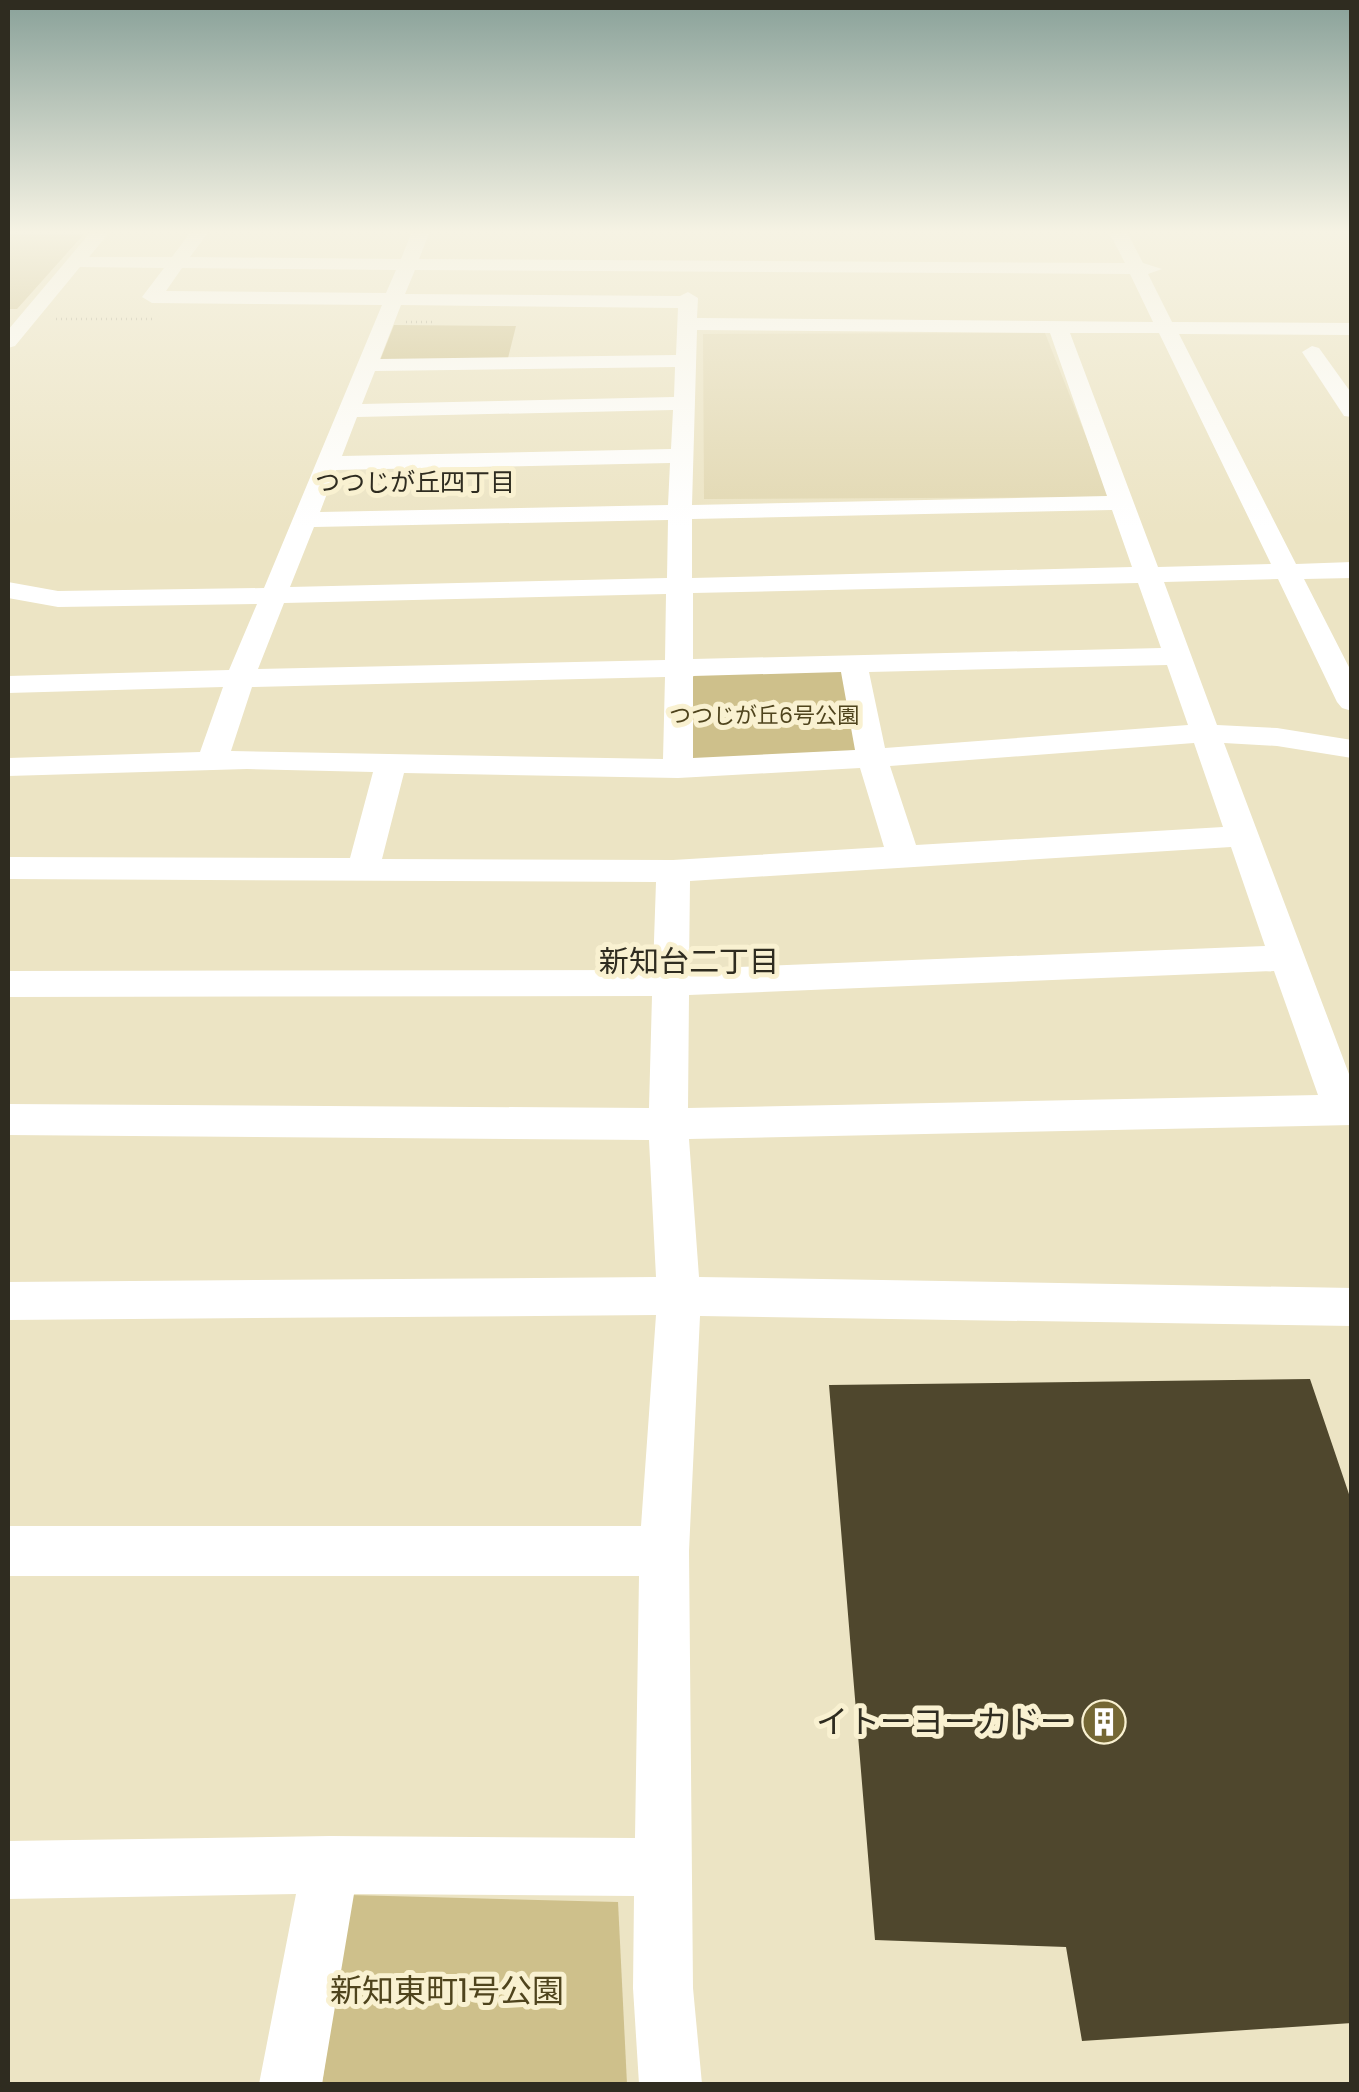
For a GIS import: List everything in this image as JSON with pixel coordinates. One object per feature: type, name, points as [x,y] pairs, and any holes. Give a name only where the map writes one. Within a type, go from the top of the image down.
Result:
[{"type":"street","points":[[212,762],[273,596],[382,332]]},
{"type":"street","points":[[678,768],[686,332]]},
{"type":"street","points":[[8,1120],[668,1124],[1346,1110],[1122,503],[1076,351],[1061,332]]},
{"type":"street","points":[[1095,332],[1177,342],[1328,332]]},
{"type":"street","points":[[1172,332],[1298,571],[1352,702]]},
{"type":"street","points":[[1312,352],[1352,411]]},
{"type":"street","points":[[370,365],[686,361]]},
{"type":"street","points":[[348,411],[684,404]]},
{"type":"street","points":[[329,463],[684,456]]},
{"type":"street","points":[[306,520],[1122,503]]},
{"type":"street","points":[[8,590],[58,598],[273,596],[1352,570]]},
{"type":"street","points":[[1298,571],[1352,652]]},
{"type":"street","points":[[8,684],[1177,656]]},
{"type":"street","points":[[854,664],[872,758],[903,857]]},
{"type":"street","points":[[8,767],[212,762],[678,768],[1206,733],[1277,737],[1352,749]]},
{"type":"street","points":[[363,870],[391,764]]},
{"type":"street","points":[[8,868],[674,870],[1244,836]]},
{"type":"street","points":[[671,2084],[663,1988],[664,1551],[679,1296],[668,1124],[674,870]]},
{"type":"street","points":[[8,984],[674,983],[1288,958]]},
{"type":"street","points":[[8,1301],[679,1296],[1352,1307]]},
{"type":"street","points":[[8,1550],[664,1551]]},
{"type":"street","points":[[8,1870],[330,1865],[665,1868]]},
{"type":"street","points":[[291,2084],[330,1865]]},
{"type":"shaded area","points":[[1045,333],[1110,497],[704,499],[703,334]]},
{"type":"green space","points":[[391,332],[515,332],[507,362],[379,363]]},
{"type":"green space","name":"つつじが丘6号公園","points":[[846,671],[863,750],[695,761],[687,756],[691,678],[697,674]]},
{"type":"green space","name":"新知東町1号公園","points":[[350,1895],[618,1902],[627,2084],[322,2084]]},
{"type":"building","name":"イトーヨーカドー","points":[[1310,1379],[1352,1503],[1352,2023],[1082,2041],[1066,1947],[875,1940],[829,1385]]},
{"type":"place","name":"イトーヨーカドー","points":[[1104,1722]]},
{"type":"district","name":"つつじが丘四丁目","points":[[415,482]]},
{"type":"district","name":"新知台二丁目","points":[[689,962]]}]
